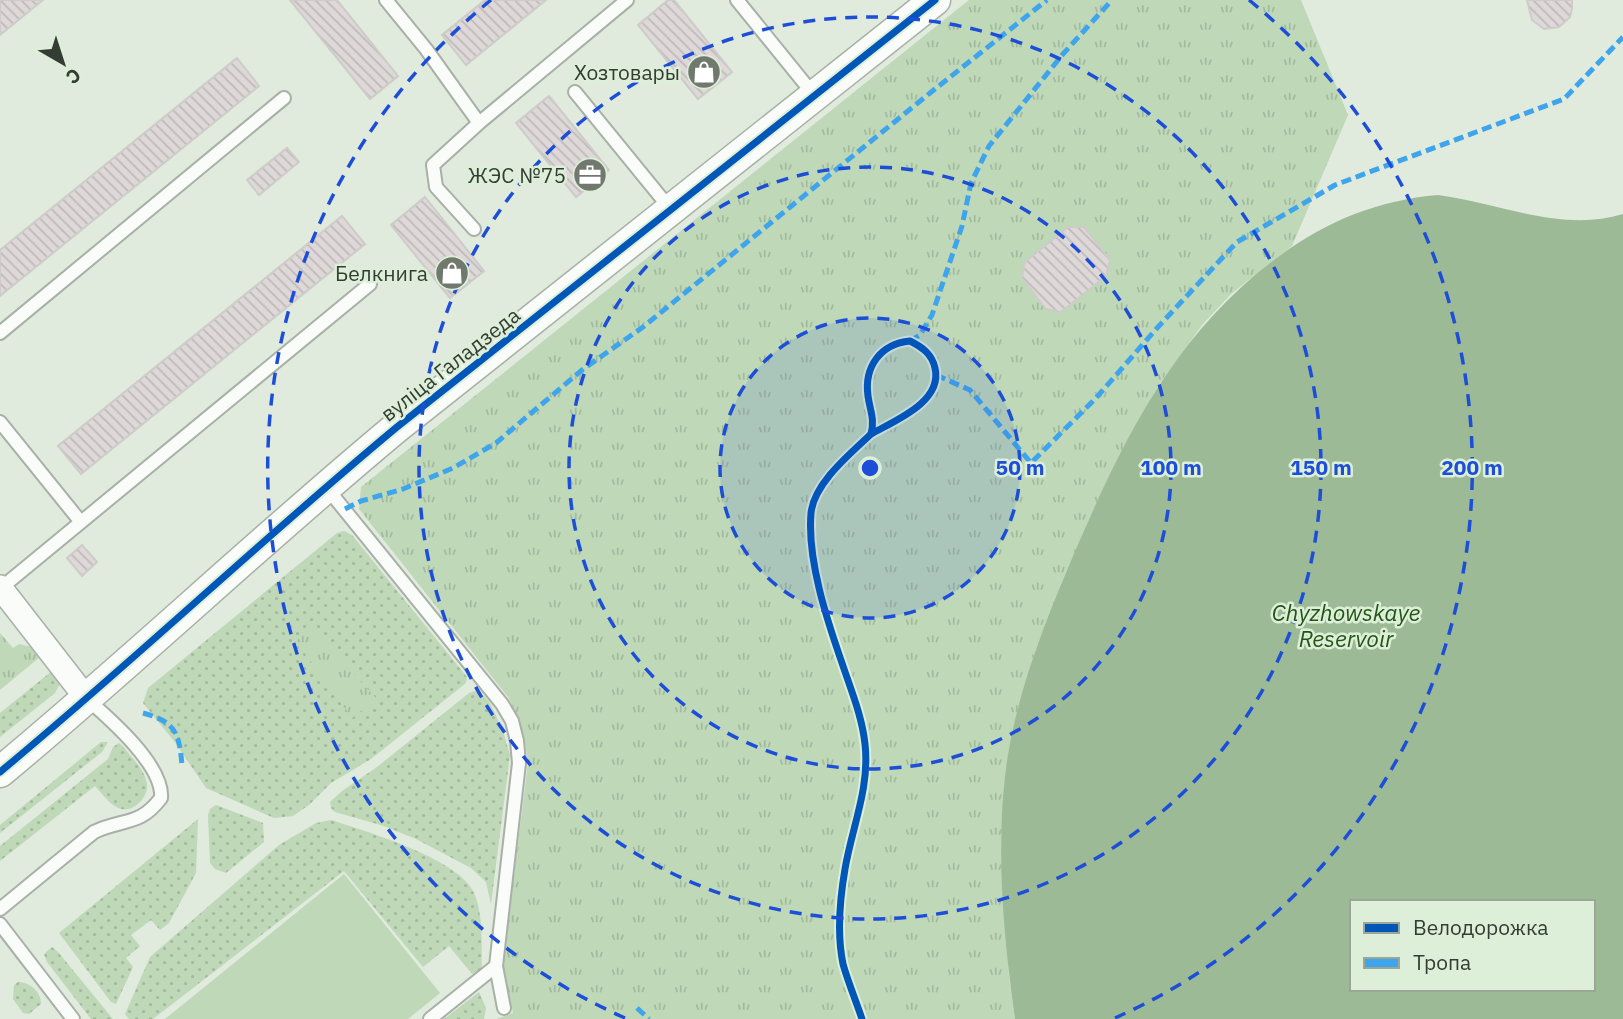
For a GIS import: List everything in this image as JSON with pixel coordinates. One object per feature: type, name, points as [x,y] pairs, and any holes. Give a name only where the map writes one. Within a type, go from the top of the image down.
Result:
[{"type":"street","name":"вуліца Галадзеда","points":[[0,772],[397,427],[935,0]]},
{"type":"street","points":[[0,587],[87,699]]},
{"type":"lane","points":[[386,0],[426,49],[478,123]]},
{"type":"lane","points":[[474,229],[436,187],[433,164],[478,123],[627,0]]},
{"type":"lane","points":[[737,0],[815,96]]},
{"type":"lane","points":[[575,92],[672,211]]},
{"type":"lane","points":[[0,333],[284,98]]},
{"type":"lane","points":[[0,587],[370,284]]},
{"type":"lane","points":[[0,422],[80,521]]},
{"type":"lane","points":[[326,486],[481,677],[512,721],[519,763],[496,966],[504,1008]]},
{"type":"lane","points":[[0,909],[94,832],[111,823],[126,824],[138,819],[161,798],[159,778],[120,728],[87,699]]},
{"type":"lane","points":[[0,924],[73,1019]]},
{"type":"lane","points":[[430,1019],[496,966]]},
{"type":"green space","points":[[969,0],[1301,0],[1348,115],[1292,246],[1231,294],[1203,324],[1160,383],[1089,520],[1036,649],[1018,709],[1005,775],[1001,843],[1009,976],[1015,1019],[496,1019],[513,1013],[503,964],[528,763],[524,737],[508,697],[359,509],[361,487]]},
{"type":"green space","points":[[344,531],[352,535],[467,677],[466,683],[371,759],[331,783],[309,805],[293,816],[274,818],[206,788],[174,741],[143,703],[148,688],[337,533]]},
{"type":"green space","points":[[312,629],[377,699],[352,718],[296,641]]},
{"type":"green space","points":[[0,633],[13,648],[19,644],[35,648],[41,656],[0,690]]},
{"type":"green space","points":[[52,671],[60,684],[55,693],[0,737],[0,713]]},
{"type":"green space","points":[[475,691],[490,703],[510,755],[491,904],[486,882],[471,868],[416,839],[384,826],[335,812],[330,802]]},
{"type":"green space","points":[[101,742],[108,742],[102,752],[0,833],[0,825]]},
{"type":"green space","points":[[119,743],[146,779],[146,792],[139,803],[132,808],[120,809],[109,802],[95,786],[0,861],[0,846],[108,759],[113,747]]},
{"type":"green space","points":[[216,805],[263,823],[264,842],[226,873],[215,869],[210,863],[208,815],[210,809]]},
{"type":"green space","points":[[198,819],[196,873],[169,923],[160,930],[151,920],[131,935],[140,946],[126,958],[133,967],[116,1004],[111,1002],[59,933]]},
{"type":"green space","points":[[331,820],[432,858],[465,881],[474,893],[479,911],[482,969],[472,974],[449,946],[423,967],[344,871],[153,1019],[129,1019],[125,1014],[150,957],[279,845],[316,823]]},
{"type":"green space","points":[[344,874],[440,993],[408,1019],[165,1019]]},
{"type":"green space","points":[[52,947],[113,1019],[91,1019],[47,962],[44,954]]},
{"type":"green space","points":[[18,982],[31,986],[39,996],[41,1004],[29,1014],[23,1013],[13,999],[14,985]]},
{"type":"green space","points":[[479,992],[486,1008],[484,1019],[444,1019]]},
{"type":"water","name":"Chyzhowskaye Reservoir","points":[[1438,195],[1554,218],[1600,219],[1623,214],[1623,1019],[1015,1019],[1001,867],[1002,806],[1009,747],[1023,689],[1042,632],[1114,466],[1157,389],[1182,353],[1210,318],[1242,286],[1278,257],[1315,233],[1354,214],[1395,202]]},
{"type":"building","points":[[0,0],[43,0],[0,35]]},
{"type":"building","points":[[290,0],[337,0],[398,76],[370,99]]},
{"type":"building","points":[[485,0],[546,0],[466,65],[442,35]]},
{"type":"building","points":[[668,0],[674,0],[732,72],[698,99],[638,25]]},
{"type":"building","points":[[1527,0],[1572,0],[1570,17],[1559,27],[1544,29],[1532,20]]},
{"type":"building","points":[[237,58],[259,86],[0,296],[0,250]]},
{"type":"building","points":[[549,96],[609,170],[576,197],[516,123]]},
{"type":"building","points":[[287,148],[299,162],[259,195],[247,180]]},
{"type":"building","points":[[425,197],[484,271],[450,298],[391,225]]},
{"type":"building","points":[[342,216],[365,244],[81,474],[58,446]]},
{"type":"building","points":[[1068,227],[1084,227],[1110,260],[1106,276],[1061,312],[1046,309],[1022,278],[1025,262]]},
{"type":"building","points":[[82,545],[97,562],[82,576],[67,558]]},
{"type":"marked path","points":[[345,509],[453,468],[496,443],[582,370],[643,327],[1047,0]]},
{"type":"marked path","points":[[910,341],[920,335],[932,315],[962,226],[971,183],[989,146],[1063,54],[1112,0]]},
{"type":"marked path","points":[[936,375],[970,390],[1031,463],[1096,398],[1237,242],[1335,185],[1564,99],[1623,37]]},
{"type":"marked path","points":[[143,713],[163,720],[174,730],[182,765]]},
{"type":"marked path","points":[[637,1008],[649,1019]]},
{"type":"cycle path","points":[[0,772],[397,427],[935,0]]},
{"type":"cycle path","points":[[910,341],[926,352],[934,363],[935,380],[932,391],[915,409],[871,434],[872,419],[867,385],[872,367],[882,352],[899,343],[910,341]]},
{"type":"cycle path","points":[[862,1019],[843,964],[840,929],[845,869],[865,776],[864,734],[819,590],[812,550],[811,513],[826,480],[871,434]]},
{"type":"place","name":"Хозтовары","points":[[704,72]]},
{"type":"place","name":"ЖЭС №75","points":[[590,175]]},
{"type":"place","name":"Белкнига","points":[[452,273]]}]
